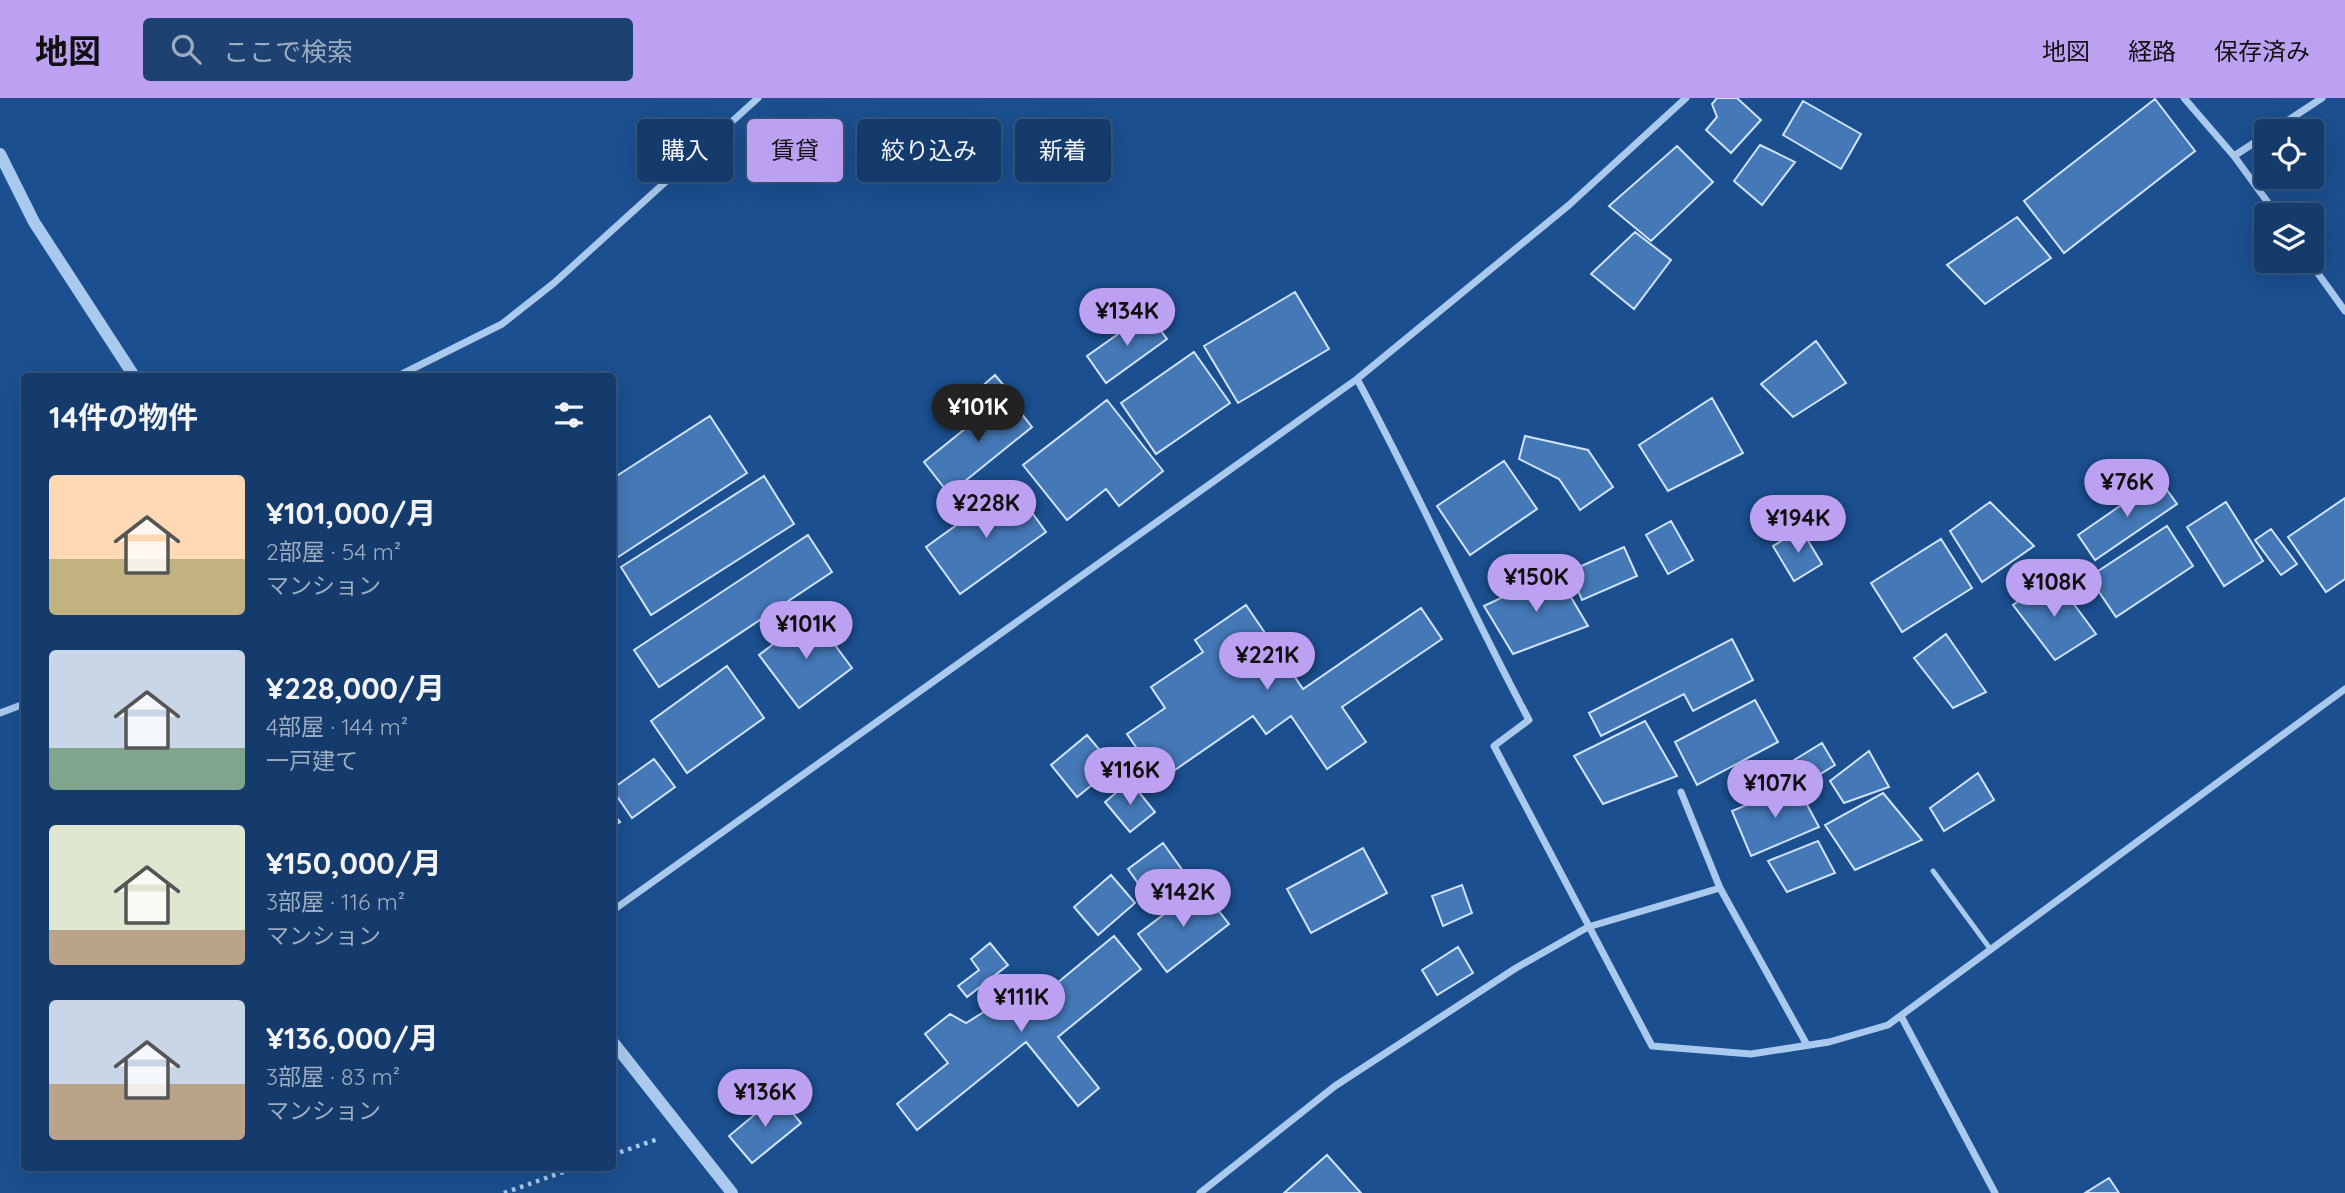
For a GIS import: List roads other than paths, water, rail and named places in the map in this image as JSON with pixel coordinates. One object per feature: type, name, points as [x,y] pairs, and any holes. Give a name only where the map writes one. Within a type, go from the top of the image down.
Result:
[{"type":"street","points":[[404,373],[512,316],[554,283],[758,98]]},
{"type":"street","points":[[616,908],[1357,379],[1569,205],[1686,98]]},
{"type":"street","points":[[2184,98],[2234,156],[2268,203]]},
{"type":"street","points":[[2290,119],[2322,98]]},
{"type":"street","points":[[2234,156],[2254,143]]},
{"type":"street","points":[[0,154],[34,222],[132,373]]},
{"type":"street","points":[[2318,273],[2345,311]]},
{"type":"street","points":[[1357,379],[1409,476],[1493,652],[1529,720],[1494,746],[1652,1046],[1751,1054],[1807,1045],[1888,1025],[2345,689]]},
{"type":"street","points":[[0,713],[21,705]]},
{"type":"street","points":[[1681,792],[1720,888],[1807,1045]]},
{"type":"street","points":[[1200,1193],[1335,1086],[1516,968],[1588,928],[1720,888]]},
{"type":"street","points":[[1901,1016],[1995,1193]]},
{"type":"street","points":[[616,1046],[733,1193]]},
{"type":"lane","points":[[1933,871],[1992,951]]}]
